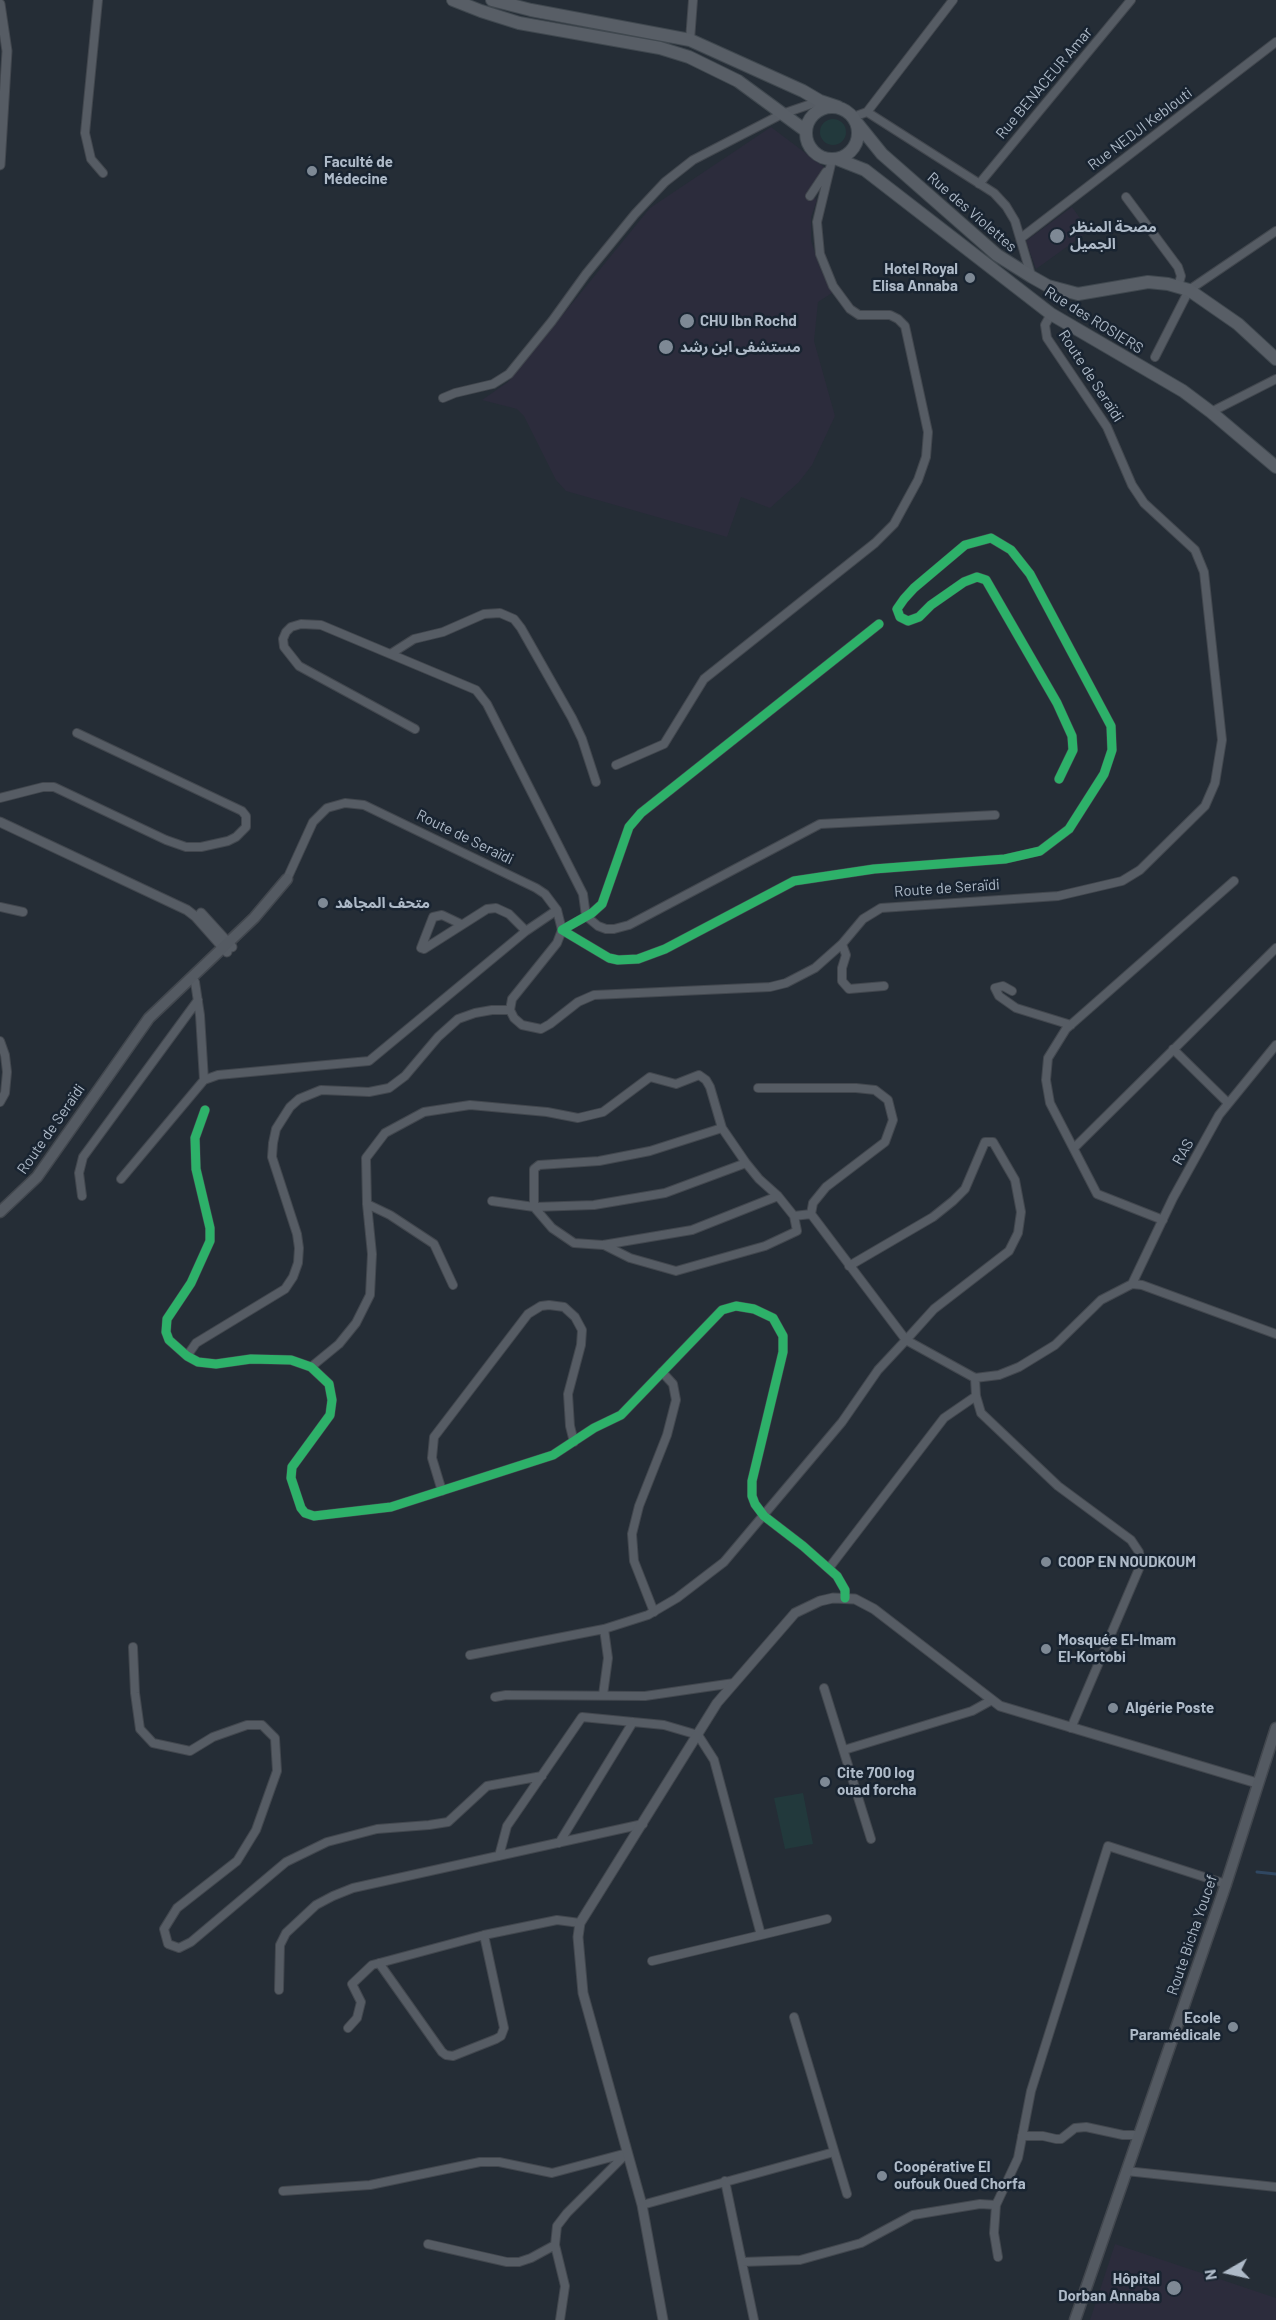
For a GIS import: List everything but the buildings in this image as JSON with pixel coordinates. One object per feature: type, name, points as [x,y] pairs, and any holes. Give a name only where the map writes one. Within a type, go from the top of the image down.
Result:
[{"type":"main road","points":[[453,0],[519,22],[660,48],[689,57],[738,81],[806,131]]},
{"type":"main road","points":[[492,0],[531,10],[690,40],[803,91],[820,101],[838,107],[855,120],[858,131],[855,146],[851,152],[834,161],[817,154],[807,140],[806,131],[813,115],[829,107],[838,107]]},
{"type":"main road","name":"Rue des Violettes","points":[[855,120],[882,154],[917,186],[997,255],[1032,277],[1048,286],[1078,294],[1148,282],[1183,288],[1238,324],[1276,359]]},
{"type":"main road","name":"Rue des ROSIERS","points":[[834,161],[865,170],[1051,314],[1183,391],[1276,467]]},
{"type":"main road","name":"Route de Seraïdi","points":[[0,1212],[23,1193],[42,1170],[151,1016],[268,912],[287,879]]},
{"type":"main road","name":"Route de Seraïdi","points":[[142,1028],[154,1020],[195,982],[228,947]]},
{"type":"main road","name":"Route Bicha Youcef","points":[[1075,2320],[1226,1884],[1276,1728]]},
{"type":"street","points":[[98,0],[88,80],[85,133],[91,159],[103,174]]},
{"type":"street","points":[[690,40],[693,0]]},
{"type":"street","points":[[855,120],[867,112],[953,0]]},
{"type":"street","name":"Rue BENACEUR Amar","points":[[979,184],[1131,0]]},
{"type":"street","points":[[0,4],[7,51],[0,165]]},
{"type":"street","name":"Rue NEDJI Keblouti","points":[[1021,238],[1276,42]]},
{"type":"street","points":[[443,398],[501,381],[552,321],[586,274],[665,182],[693,160],[782,114],[820,101]]},
{"type":"street","points":[[867,112],[994,194],[1006,206],[1015,221],[1032,277]]},
{"type":"street","points":[[810,196],[834,161]]},
{"type":"street","points":[[616,765],[664,744],[704,679],[875,543],[894,524],[918,480],[926,457],[928,432],[905,326],[890,315],[859,315],[850,309],[833,286],[820,254],[818,222],[834,161]]},
{"type":"street","points":[[1126,197],[1178,267],[1181,276],[1183,288],[1155,357]]},
{"type":"street","points":[[1183,288],[1276,231]]},
{"type":"street","name":"Route de Seraïdi","points":[[510,1010],[514,1018],[522,1025],[541,1029],[578,1002],[594,995],[770,987],[802,977],[816,968],[842,944],[863,918],[882,908],[1058,896],[1122,881],[1140,870],[1206,806],[1215,783],[1222,740],[1204,572],[1187,541],[1144,503],[1132,485],[1107,427],[1047,338],[1045,325],[1051,314]]},
{"type":"street","points":[[1211,412],[1276,379]]},
{"type":"street","points":[[562,930],[609,958],[638,959],[665,949],[794,881],[874,869],[1005,859],[1040,851],[1069,829],[1104,774],[1112,750],[1110,726],[1029,574],[1011,550],[992,538],[965,545],[904,599],[897,609],[900,617],[908,621],[919,617],[931,605],[964,582],[977,577],[986,580],[1046,683],[1072,736],[1073,750],[1059,779]]},
{"type":"street","points":[[392,653],[414,639],[442,632],[484,614],[500,613],[514,619],[572,718],[582,739],[596,782]]},
{"type":"street","points":[[415,729],[298,666],[285,651],[283,639],[286,632],[291,627],[311,623],[321,625],[476,690],[487,704],[583,894],[586,916],[598,926],[606,929],[622,928],[820,824],[994,815]]},
{"type":"street","points":[[187,1356],[196,1343],[285,1289],[293,1276],[298,1256],[297,1234],[272,1157],[276,1129],[290,1107],[299,1099],[321,1090],[369,1092],[389,1088],[405,1076],[438,1037],[459,1019],[492,1010],[510,1010],[512,999],[557,943],[562,930],[602,904],[629,827],[641,813],[879,624]]},
{"type":"street","points":[[0,798],[43,787],[54,787],[172,843],[186,847],[201,847],[232,839],[246,827],[246,816],[242,811],[77,733]]},
{"type":"street","name":"Route de Seraïdi","points":[[287,879],[313,822],[319,814],[336,804],[355,803],[364,805],[536,888],[557,910],[562,930]]},
{"type":"street","points":[[0,822],[142,887],[193,907],[228,947]]},
{"type":"street","points":[[1162,1220],[1097,1194],[1050,1103],[1046,1080],[1048,1058],[1071,1025],[1234,881]]},
{"type":"street","points":[[0,907],[23,912]]},
{"type":"street","points":[[461,924],[442,915],[433,917],[421,948],[424,949],[487,909],[496,908],[509,914],[526,931]]},
{"type":"street","points":[[121,1179],[204,1080],[218,1075],[369,1061],[526,931],[557,910]]},
{"type":"street","points":[[842,944],[846,955],[842,968],[842,981],[849,989],[884,986]]},
{"type":"street","points":[[1074,1148],[1276,948]]},
{"type":"street","points":[[195,982],[204,1080]]},
{"type":"street","points":[[1012,991],[1003,986],[995,987],[999,996],[1016,1008],[1071,1025]]},
{"type":"street","points":[[82,1196],[79,1173],[83,1157],[198,1000]]},
{"type":"street","points":[[0,1041],[7,1072],[5,1093],[0,1102]]},
{"type":"street","name":"RAS","points":[[1132,1284],[1162,1220],[1219,1115],[1276,1045]]},
{"type":"street","points":[[1173,1049],[1228,1103]]},
{"type":"street","points":[[311,1367],[339,1344],[356,1323],[370,1295],[372,1254],[367,1204],[366,1158],[385,1133],[424,1112],[470,1105],[547,1112],[578,1118],[603,1112],[650,1077],[676,1084],[699,1075],[710,1087],[722,1128],[759,1179],[778,1196],[794,1216],[798,1231],[773,1242],[676,1271],[630,1258],[603,1245]]},
{"type":"street","points":[[758,1088],[856,1088],[875,1090],[888,1101],[893,1120],[885,1142],[825,1187],[813,1203],[811,1214],[906,1340],[975,1378],[999,1375],[1019,1367],[1046,1351],[1073,1330],[1101,1300],[1132,1284],[1142,1284],[1276,1334]]},
{"type":"street","points":[[205,1110],[195,1138],[196,1169],[210,1228],[210,1241],[191,1283],[167,1319],[165,1327],[169,1340],[187,1356],[198,1362],[216,1364],[250,1359],[291,1360],[311,1367],[328,1384],[332,1408],[326,1422],[297,1457],[292,1467],[291,1478],[305,1514],[314,1516],[391,1508],[553,1455],[594,1428],[621,1415],[722,1310],[736,1306],[754,1309],[773,1318],[783,1336],[783,1352],[751,1489],[754,1504],[764,1516],[829,1568],[842,1582],[845,1598]]},
{"type":"street","points":[[722,1128],[650,1151],[609,1159],[539,1165],[534,1169],[534,1208],[552,1228],[573,1243],[603,1245],[692,1230],[778,1196]]},
{"type":"street","points":[[470,1655],[604,1629],[654,1612],[677,1598],[724,1562],[842,1422],[878,1370],[934,1309],[1010,1251],[1018,1233],[1021,1212],[1015,1180],[993,1142],[985,1142],[965,1189],[953,1201],[933,1216],[849,1266]]},
{"type":"street","points":[[492,1201],[534,1208],[594,1205],[665,1193],[746,1163]]},
{"type":"street","points":[[367,1204],[390,1215],[434,1244],[453,1285]]},
{"type":"street","points":[[794,1216],[811,1214]]},
{"type":"street","points":[[442,1491],[432,1458],[434,1437],[528,1314],[541,1306],[556,1305],[570,1311],[582,1330],[581,1345],[568,1394],[570,1426],[574,1442]]},
{"type":"street","points":[[654,1612],[634,1561],[632,1534],[639,1506],[667,1435],[676,1400],[673,1384],[662,1371]]},
{"type":"street","points":[[975,1378],[976,1396],[981,1413],[1058,1486],[1131,1540],[1139,1552],[1141,1564],[1071,1728]]},
{"type":"street","points":[[829,1568],[944,1418],[976,1396]]},
{"type":"street","points":[[663,2320],[642,2205],[583,1993],[578,1937],[580,1923],[644,1824],[717,1703],[795,1613],[820,1600],[845,1598],[865,1603],[1007,1709],[1257,1783]]},
{"type":"street","points":[[603,1695],[608,1658],[604,1629]]},
{"type":"street","points":[[132,1647],[140,1729],[153,1743],[190,1751],[213,1737],[247,1725],[261,1725],[275,1738],[276,1771],[256,1830],[237,1861],[177,1908],[164,1929],[168,1944],[179,1948],[191,1942],[286,1862],[327,1842],[377,1829],[447,1822],[487,1786],[542,1776]]},
{"type":"street","points":[[495,1697],[506,1695],[645,1696],[734,1683]]},
{"type":"street","points":[[825,1688],[872,1839]]},
{"type":"street","points":[[844,1750],[972,1711],[992,1700]]},
{"type":"street","points":[[499,1856],[507,1826],[582,1717],[664,1725],[698,1735],[714,1760],[761,1935]]},
{"type":"street","points":[[559,1843],[633,1722]]},
{"type":"street","points":[[279,1990],[280,1945],[285,1933],[316,1905],[353,1888],[644,1824]]},
{"type":"street","points":[[998,2257],[994,2233],[996,2205],[1018,2158],[1031,2091],[1108,1845],[1226,1884]]},
{"type":"street","points":[[652,1961],[827,1918]]},
{"type":"street","points":[[348,2028],[357,2018],[361,2002],[352,1984],[372,1965],[484,1935],[557,1920],[580,1923]]},
{"type":"street","points":[[379,1963],[442,2052],[453,2056],[496,2039],[501,2036],[504,2028],[484,1935]]},
{"type":"street","points":[[794,2017],[847,2194]]},
{"type":"street","points":[[1022,2136],[1061,2139],[1075,2128],[1086,2127],[1123,2135],[1138,2135]]},
{"type":"street","points":[[642,2205],[834,2152]]},
{"type":"street","points":[[283,2192],[370,2185],[480,2162],[499,2162],[552,2173],[627,2153]]},
{"type":"street","points":[[560,2320],[565,2286],[555,2245],[557,2226],[627,2153]]},
{"type":"street","points":[[1126,2171],[1276,2187]]},
{"type":"street","points":[[725,2181],[754,2320]]},
{"type":"street","points":[[742,2262],[800,2260],[861,2243],[913,2215],[980,2204],[996,2205]]},
{"type":"street","points":[[428,2244],[507,2262],[519,2262],[531,2258],[555,2245]]},
{"type":"shaded area","name":"CHU Ibn Rochd","points":[[771,127],[824,167],[807,192],[817,200],[811,217],[811,241],[832,293],[818,302],[814,341],[835,416],[812,465],[799,482],[770,508],[741,497],[727,537],[566,491],[556,480],[524,416],[517,409],[482,400],[508,382],[650,208]]},
{"type":"shaded area","name":"مصحة المنظر الجميل","points":[[1072,207],[1089,231],[1036,269],[1026,241]]},
{"type":"shaded area","name":"Hôpital Dorban Annaba","points":[[1115,2244],[1276,2298],[1276,2320],[1090,2320]]},
{"type":"green space","points":[[833,119],[842,123],[846,132],[842,141],[833,145],[824,141],[820,132],[824,123]]},
{"type":"green space","points":[[803,1793],[813,1844],[785,1849],[774,1798]]},
{"type":"waterway","points":[[1257,1872],[1276,1874]]},
{"type":"cycle path","points":[[879,624],[641,813],[629,827],[602,904],[592,913],[562,930],[609,958],[638,959],[665,949],[794,881],[874,869],[1005,859],[1040,851],[1069,829],[1104,774],[1112,750],[1111,726],[1030,574],[1011,550],[991,538],[965,545],[904,599],[897,609],[900,617],[908,621],[919,617],[931,605],[964,582],[977,577],[986,580],[1057,703],[1072,736],[1073,750],[1059,779]]},
{"type":"cycle path","points":[[205,1110],[195,1138],[196,1169],[210,1228],[210,1241],[191,1283],[167,1319],[166,1332],[169,1340],[187,1356],[198,1362],[216,1364],[251,1359],[291,1360],[311,1367],[329,1384],[332,1400],[330,1415],[292,1467],[291,1478],[301,1508],[305,1513],[314,1516],[391,1507],[553,1455],[594,1428],[621,1415],[722,1310],[736,1306],[754,1309],[773,1318],[783,1336],[783,1352],[752,1481],[752,1496],[764,1516],[837,1576],[845,1590],[845,1598]]},
{"type":"place","name":"Faculté de Médecine","points":[[312,171]]},
{"type":"place","name":"مصحة المنظر الجميل","points":[[1057,236]]},
{"type":"place","name":"Hotel Royal Elisa Annaba","points":[[970,278]]},
{"type":"place","name":"CHU Ibn Rochd","points":[[687,321]]},
{"type":"place","name":"مستشفى ابن رشد","points":[[666,347]]},
{"type":"place","name":"متحف المجاهد","points":[[323,903]]},
{"type":"place","name":"COOP EN NOUDKOUM","points":[[1046,1562]]},
{"type":"place","name":"Mosquée El-Imam El-Kortobi","points":[[1046,1649]]},
{"type":"place","name":"Algérie Poste","points":[[1113,1708]]},
{"type":"place","name":"Cite 700 log ouad forcha","points":[[825,1782]]},
{"type":"place","name":"Ecole Paramédicale","points":[[1233,2027]]},
{"type":"place","name":"Coopérative El oufouk Oued Chorfa","points":[[882,2176]]},
{"type":"place","name":"Hôpital Dorban Annaba","points":[[1174,2288]]}]
